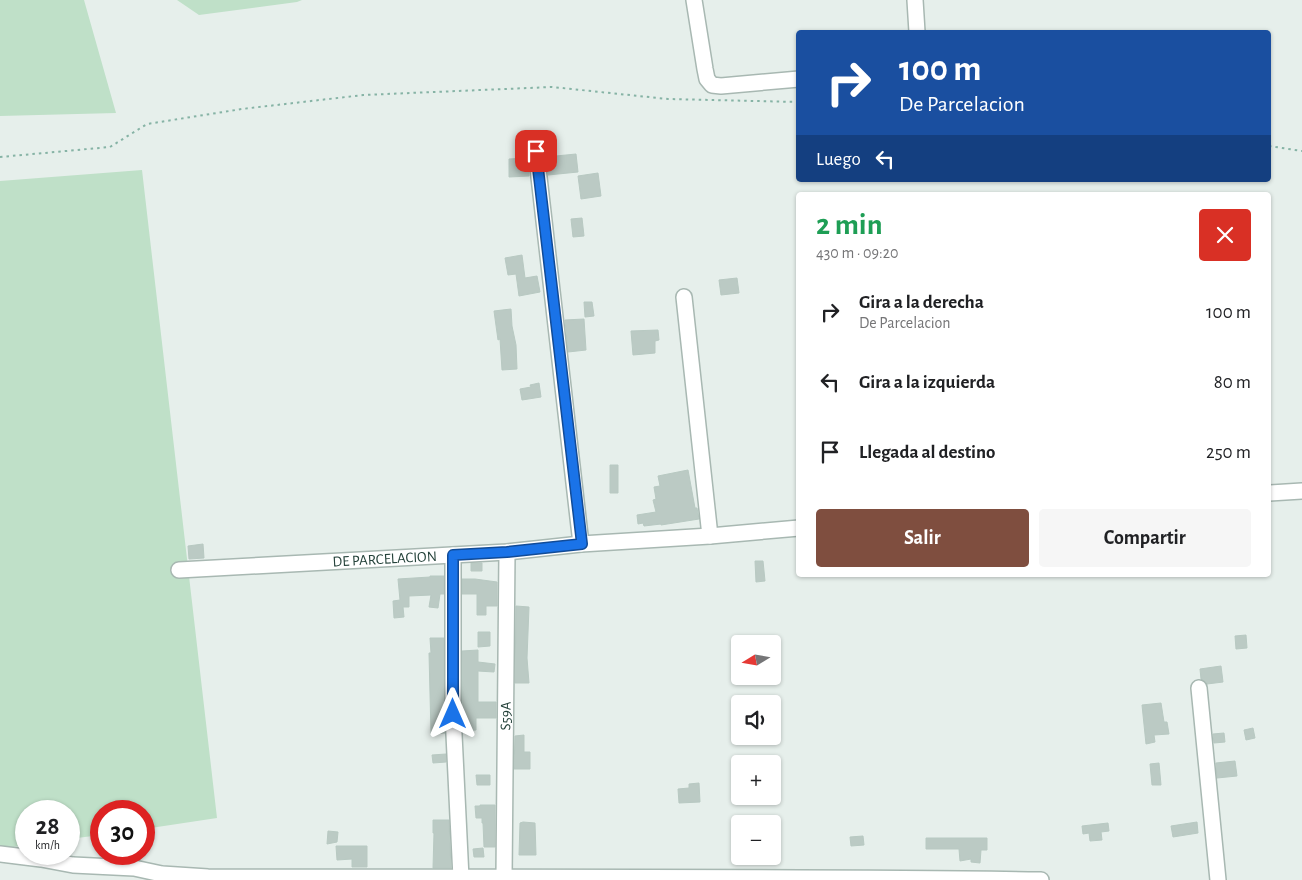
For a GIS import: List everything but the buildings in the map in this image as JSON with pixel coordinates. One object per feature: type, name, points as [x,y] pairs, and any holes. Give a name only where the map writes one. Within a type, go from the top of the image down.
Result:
[{"type":"street","points":[[694,0],[707,79],[712,85],[721,86],[796,79]]},
{"type":"street","points":[[914,0],[917,30]]},
{"type":"street","points":[[536,151],[582,544]]},
{"type":"street","points":[[684,297],[710,536]]},
{"type":"street","points":[[1271,493],[1302,490]]},
{"type":"street","name":"DE PARCELACION","points":[[179,570],[507,552],[582,544],[796,528]]},
{"type":"street","name":"S59A","points":[[504,878],[507,552]]},
{"type":"street","points":[[453,555],[453,714],[461,878]]},
{"type":"street","points":[[1200,688],[1218,880]]},
{"type":"street","points":[[0,854],[73,865],[134,868],[162,877],[847,877],[1041,880]]},
{"type":"path","points":[[0,157],[110,147],[147,124],[242,109],[363,95],[552,88],[668,99],[796,102]]},
{"type":"path","points":[[1271,146],[1302,151]]},
{"type":"green space","points":[[0,0],[84,0],[116,113],[0,116]]},
{"type":"green space","points":[[177,0],[302,0],[199,15]]},
{"type":"green space","points":[[142,170],[217,818],[155,827],[155,800],[90,800],[90,836],[80,838],[80,800],[15,800],[15,847],[0,849],[0,181]]},
{"type":"route","points":[[453,714],[453,555],[507,552],[582,544],[536,151]]}]
